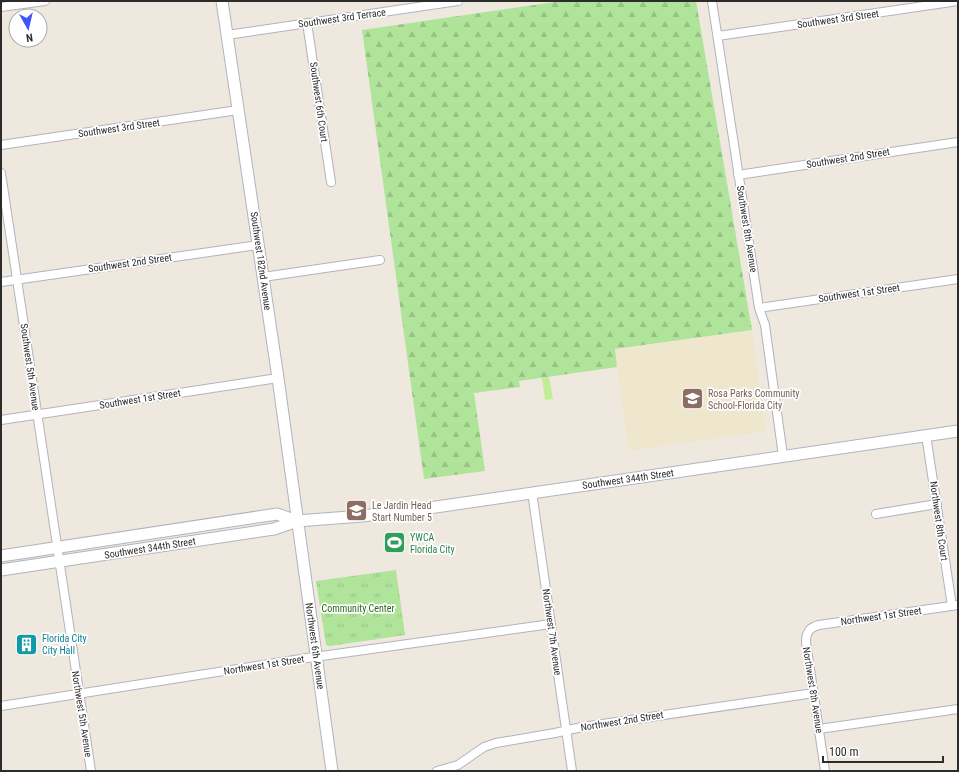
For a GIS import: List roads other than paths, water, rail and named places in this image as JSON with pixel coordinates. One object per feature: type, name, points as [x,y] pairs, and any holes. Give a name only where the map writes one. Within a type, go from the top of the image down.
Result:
[{"type":"main road","name":"Southwest 182nd Avenue","points":[[222,1],[278,378],[297,521]]},
{"type":"main road","name":"Southwest 344th Street","points":[[1,570],[279,528],[297,521],[398,512],[958,431]]},
{"type":"main road","name":"Southwest 344th Street","points":[[1,556],[277,514],[297,521]]},
{"type":"main road","name":"Northwest 6th Avenue","points":[[297,521],[332,771]]},
{"type":"street","points":[[1,7],[45,1]]},
{"type":"street","name":"Southwest 3rd Terrace","points":[[227,35],[458,1]]},
{"type":"street","name":"Southwest 8th Avenue","points":[[712,1],[759,308],[765,325],[783,456]]},
{"type":"street","name":"Southwest 3rd Street","points":[[718,36],[958,1]]},
{"type":"street","name":"Southwest 6th Court","points":[[307,23],[331,182]]},
{"type":"street","name":"Southwest 3rd Street","points":[[1,146],[238,110]]},
{"type":"street","name":"Southwest 2nd Street","points":[[738,175],[958,142]]},
{"type":"street","name":"Southwest 5th Avenue","points":[[1,173],[59,561]]},
{"type":"street","name":"Southwest 2nd Street","points":[[1,282],[258,245]]},
{"type":"street","points":[[263,277],[380,260]]},
{"type":"street","name":"Southwest 1st Street","points":[[759,308],[958,279]]},
{"type":"street","name":"Southwest 1st Street","points":[[1,420],[278,378]]},
{"type":"street","name":"Northwest 8th Court","points":[[926,435],[955,606]]},
{"type":"street","name":"Northwest 7th Avenue","points":[[532,492],[572,771]]},
{"type":"street","points":[[876,514],[937,504]]},
{"type":"street","name":"Northwest 5th Avenue","points":[[59,561],[91,771]]},
{"type":"street","name":"Northwest 1st Street","points":[[808,632],[814,626],[819,625],[955,606]]},
{"type":"street","name":"Northwest 1st Street","points":[[1,706],[316,657],[551,624]]},
{"type":"street","name":"Northwest 8th Avenue","points":[[808,632],[806,642],[825,771]]},
{"type":"street","name":"Northwest 2nd Street","points":[[437,771],[458,765],[484,747],[496,742],[590,726],[814,693]]},
{"type":"street","points":[[819,729],[958,709]]},
{"type":"place","name":"Rosa Parks Community School-Florida City","points":[[692,399]]},
{"type":"place","name":"Le Jardin Head Start Number 5","points":[[356,511]]},
{"type":"place","name":"YWCA Florida City","points":[[395,543]]},
{"type":"place","name":"Florida City City Hall","points":[[27,644]]},
{"type":"park label","name":"Community Center","points":[[358,608]]}]
